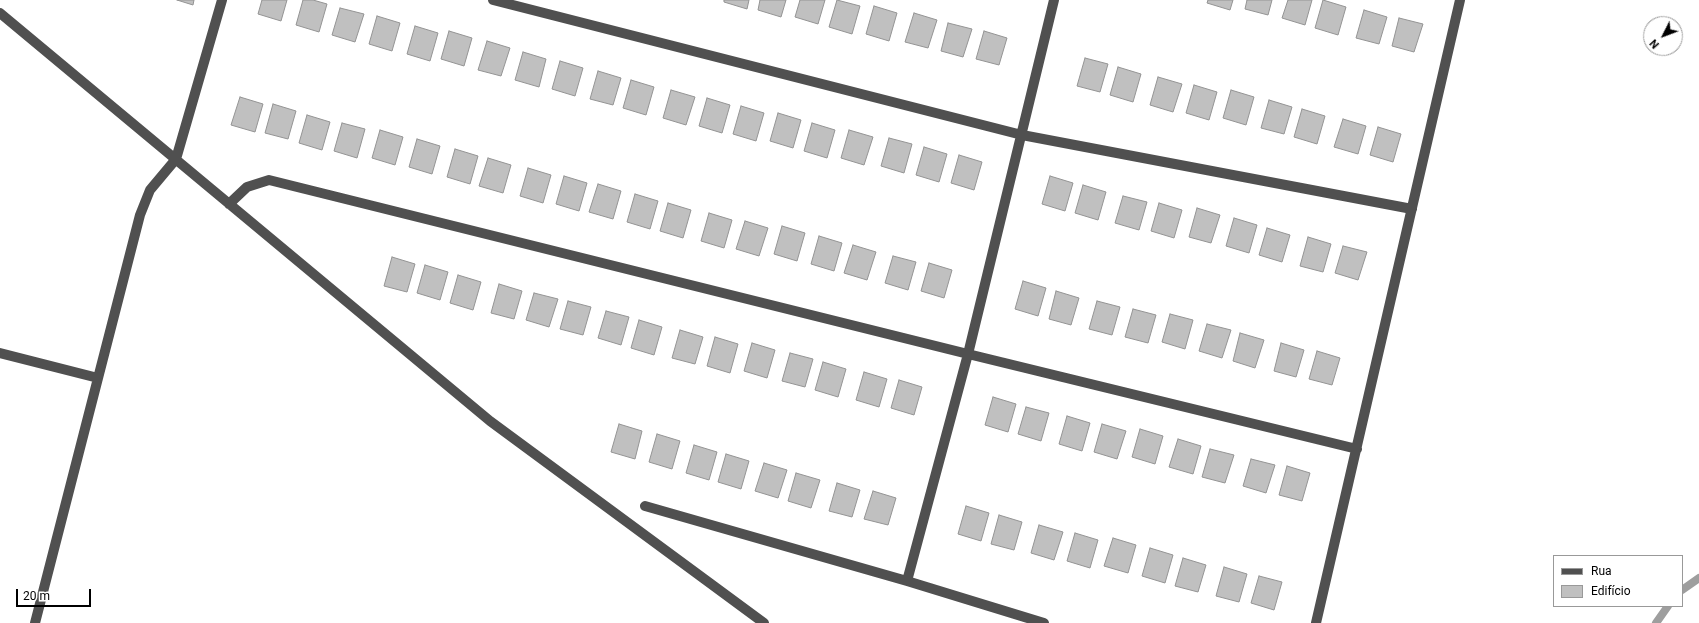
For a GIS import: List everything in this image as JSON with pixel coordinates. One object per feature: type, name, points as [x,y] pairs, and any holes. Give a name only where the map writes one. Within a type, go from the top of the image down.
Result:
[{"type":"street","points":[[35,623],[140,215],[150,190],[176,159],[222,0]]},
{"type":"street","points":[[493,0],[1022,135],[1412,209]]},
{"type":"street","points":[[907,581],[968,354],[1054,0]]},
{"type":"street","points":[[1316,623],[1460,0]]},
{"type":"street","points":[[0,13],[490,421],[764,623]]},
{"type":"street","points":[[229,204],[247,187],[269,180],[1357,449]]},
{"type":"street","points":[[0,353],[98,378]]},
{"type":"street","points":[[645,506],[907,581],[1044,623]]},
{"type":"building","points":[[177,0],[194,0],[193,5]]},
{"type":"building","points":[[262,0],[287,0],[281,21],[258,14]]},
{"type":"building","points":[[303,0],[313,0],[327,4],[319,32],[296,25]]},
{"type":"building","points":[[724,0],[749,0],[747,9],[724,2]]},
{"type":"building","points":[[760,0],[786,0],[781,17],[758,10]]},
{"type":"building","points":[[800,0],[825,0],[818,24],[795,17]]},
{"type":"building","points":[[837,0],[860,6],[852,34],[829,27]]},
{"type":"building","points":[[1208,0],[1233,0],[1230,10],[1207,3]]},
{"type":"building","points":[[1247,0],[1272,0],[1268,15],[1245,9]]},
{"type":"building","points":[[1288,0],[1312,0],[1305,25],[1282,18]]},
{"type":"building","points":[[1323,0],[1346,7],[1338,35],[1315,28]]},
{"type":"building","points":[[874,6],[897,13],[889,41],[866,34]]},
{"type":"building","points":[[340,8],[364,14],[355,42],[332,35]]},
{"type":"building","points":[[1364,10],[1387,17],[1379,44],[1356,38]]},
{"type":"building","points":[[914,13],[937,20],[928,48],[905,42]]},
{"type":"building","points":[[377,16],[400,23],[392,51],[369,44]]},
{"type":"building","points":[[1399,18],[1423,24],[1414,52],[1392,46]]},
{"type":"building","points":[[948,23],[972,29],[963,57],[941,51]]},
{"type":"building","points":[[415,26],[438,33],[430,61],[407,54]]},
{"type":"building","points":[[449,31],[472,38],[464,66],[441,59]]},
{"type":"building","points":[[984,31],[1007,38],[999,65],[976,59]]},
{"type":"building","points":[[487,41],[510,48],[501,76],[478,70]]},
{"type":"building","points":[[523,52],[546,59],[539,87],[515,80]]},
{"type":"building","points":[[1085,58],[1108,64],[1100,92],[1077,86]]},
{"type":"building","points":[[560,61],[583,68],[575,96],[552,89]]},
{"type":"building","points":[[1118,67],[1141,74],[1133,102],[1110,95]]},
{"type":"building","points":[[598,71],[621,78],[613,105],[590,99]]},
{"type":"building","points":[[1158,77],[1182,84],[1173,112],[1150,105]]},
{"type":"building","points":[[631,80],[654,87],[646,115],[623,108]]},
{"type":"building","points":[[1194,85],[1217,92],[1209,120],[1186,113]]},
{"type":"building","points":[[671,90],[695,97],[686,125],[663,118]]},
{"type":"building","points":[[1231,90],[1254,97],[1246,125],[1223,118]]},
{"type":"building","points":[[240,97],[263,104],[255,132],[231,125]]},
{"type":"building","points":[[707,98],[730,105],[722,133],[699,126]]},
{"type":"building","points":[[1269,100],[1292,107],[1284,134],[1261,128]]},
{"type":"building","points":[[273,104],[296,111],[288,139],[265,133]]},
{"type":"building","points":[[741,106],[764,113],[756,141],[733,134]]},
{"type":"building","points":[[1302,109],[1325,116],[1317,144],[1294,137]]},
{"type":"building","points":[[778,113],[801,120],[793,148],[770,141]]},
{"type":"building","points":[[307,115],[330,122],[322,150],[299,143]]},
{"type":"building","points":[[1343,119],[1366,126],[1358,154],[1334,147]]},
{"type":"building","points":[[342,123],[365,129],[357,158],[334,151]]},
{"type":"building","points":[[812,123],[835,130],[827,158],[804,151]]},
{"type":"building","points":[[1378,127],[1401,134],[1393,162],[1370,155]]},
{"type":"building","points":[[380,130],[403,137],[395,165],[372,158]]},
{"type":"building","points":[[849,130],[873,137],[864,165],[841,158]]},
{"type":"building","points":[[889,138],[912,144],[904,173],[881,166]]},
{"type":"building","points":[[417,139],[440,146],[432,174],[409,167]]},
{"type":"building","points":[[924,147],[947,154],[939,182],[916,175]]},
{"type":"building","points":[[455,149],[478,156],[470,184],[447,177]]},
{"type":"building","points":[[959,155],[982,162],[974,190],[951,183]]},
{"type":"building","points":[[488,158],[511,165],[503,193],[479,186]]},
{"type":"building","points":[[528,168],[551,175],[543,203],[520,196]]},
{"type":"building","points":[[564,176],[587,183],[579,211],[556,204]]},
{"type":"building","points":[[1050,176],[1073,183],[1065,211],[1042,204]]},
{"type":"building","points":[[598,184],[621,191],[613,219],[589,212]]},
{"type":"building","points":[[1083,185],[1106,192],[1098,220],[1075,213]]},
{"type":"building","points":[[635,194],[658,201],[650,229],[627,222]]},
{"type":"building","points":[[1123,196],[1147,202],[1139,230],[1115,223]]},
{"type":"building","points":[[668,203],[691,210],[683,238],[660,231]]},
{"type":"building","points":[[1159,203],[1182,210],[1174,238],[1151,231]]},
{"type":"building","points":[[1197,208],[1220,215],[1211,243],[1189,237]]},
{"type":"building","points":[[709,213],[732,220],[724,248],[701,241]]},
{"type":"building","points":[[1234,218],[1257,225],[1249,253],[1226,246]]},
{"type":"building","points":[[745,221],[768,228],[759,256],[736,249]]},
{"type":"building","points":[[782,226],[805,233],[797,261],[774,254]]},
{"type":"building","points":[[1267,228],[1290,235],[1282,262],[1259,255]]},
{"type":"building","points":[[819,236],[842,243],[834,271],[811,264]]},
{"type":"building","points":[[1308,237],[1331,244],[1323,272],[1300,266]]},
{"type":"building","points":[[853,245],[876,252],[867,280],[844,273]]},
{"type":"building","points":[[1343,246],[1367,252],[1358,280],[1335,273]]},
{"type":"building","points":[[893,256],[916,262],[908,290],[885,283]]},
{"type":"building","points":[[392,257],[415,264],[407,292],[384,286]]},
{"type":"building","points":[[929,263],[952,270],[944,298],[921,291]]},
{"type":"building","points":[[425,265],[448,272],[440,300],[417,293]]},
{"type":"building","points":[[458,275],[481,282],[473,310],[450,303]]},
{"type":"building","points":[[1023,281],[1046,288],[1038,316],[1015,309]]},
{"type":"building","points":[[499,284],[522,291],[514,319],[491,313]]},
{"type":"building","points":[[1056,291],[1079,298],[1071,325],[1049,319]]},
{"type":"building","points":[[534,293],[558,299],[549,327],[526,320]]},
{"type":"building","points":[[568,301],[591,307],[583,335],[560,329]]},
{"type":"building","points":[[1097,301],[1120,307],[1112,335],[1089,329]]},
{"type":"building","points":[[1133,309],[1156,315],[1148,343],[1125,337]]},
{"type":"building","points":[[606,311],[629,317],[621,345],[598,338]]},
{"type":"building","points":[[1170,314],[1193,320],[1185,349],[1162,342]]},
{"type":"building","points":[[639,320],[662,327],[654,355],[631,348]]},
{"type":"building","points":[[1207,324],[1231,330],[1222,358],[1199,351]]},
{"type":"building","points":[[680,330],[703,337],[695,364],[672,358]]},
{"type":"building","points":[[1240,333],[1264,340],[1255,368],[1233,361]]},
{"type":"building","points":[[715,337],[738,344],[730,373],[707,366]]},
{"type":"building","points":[[752,343],[775,350],[767,378],[744,371]]},
{"type":"building","points":[[1281,343],[1304,350],[1296,377],[1274,371]]},
{"type":"building","points":[[1317,351],[1340,358],[1332,385],[1309,379]]},
{"type":"building","points":[[790,353],[813,359],[805,387],[782,381]]},
{"type":"building","points":[[823,362],[846,369],[838,397],[815,390]]},
{"type":"building","points":[[864,372],[887,379],[879,407],[856,400]]},
{"type":"building","points":[[899,380],[922,387],[914,415],[891,408]]},
{"type":"building","points":[[993,397],[1016,404],[1008,432],[985,425]]},
{"type":"building","points":[[1026,407],[1049,413],[1041,441],[1018,434]]},
{"type":"building","points":[[1067,416],[1090,423],[1082,451],[1059,444]]},
{"type":"building","points":[[619,424],[642,431],[635,459],[611,452]]},
{"type":"building","points":[[1102,424],[1126,431],[1117,459],[1094,452]]},
{"type":"building","points":[[1140,429],[1163,436],[1155,464],[1132,457]]},
{"type":"building","points":[[657,434],[680,441],[672,469],[649,462]]},
{"type":"building","points":[[1178,439],[1201,446],[1193,474],[1169,467]]},
{"type":"building","points":[[694,445],[717,452],[709,480],[686,473]]},
{"type":"building","points":[[1210,449],[1234,455],[1225,483],[1202,477]]},
{"type":"building","points":[[726,454],[749,461],[741,489],[718,482]]},
{"type":"building","points":[[1251,459],[1275,465],[1266,493],[1243,486]]},
{"type":"building","points":[[764,463],[787,470],[778,498],[755,491]]},
{"type":"building","points":[[1287,466],[1310,473],[1302,501],[1279,495]]},
{"type":"building","points":[[796,473],[820,480],[811,508],[788,501]]},
{"type":"building","points":[[837,483],[860,490],[852,517],[829,511]]},
{"type":"building","points":[[873,491],[896,498],[888,525],[864,519]]},
{"type":"building","points":[[966,506],[989,513],[981,541],[958,534]]},
{"type":"building","points":[[999,515],[1022,522],[1014,550],[991,544]]},
{"type":"building","points":[[1039,525],[1063,532],[1054,560],[1031,553]]},
{"type":"building","points":[[1075,533],[1098,540],[1090,568],[1067,561]]},
{"type":"building","points":[[1113,538],[1136,545],[1128,573],[1104,566]]},
{"type":"building","points":[[1150,548],[1173,555],[1165,583],[1142,576]]},
{"type":"building","points":[[1183,558],[1206,565],[1198,592],[1175,586]]},
{"type":"building","points":[[1224,567],[1247,574],[1239,602],[1216,596]]},
{"type":"building","points":[[1259,576],[1282,582],[1274,610],[1251,603]]},
{"type":"waterway","points":[[1683,589],[1699,578]]},
{"type":"waterway","points":[[1656,623],[1667,607]]}]
